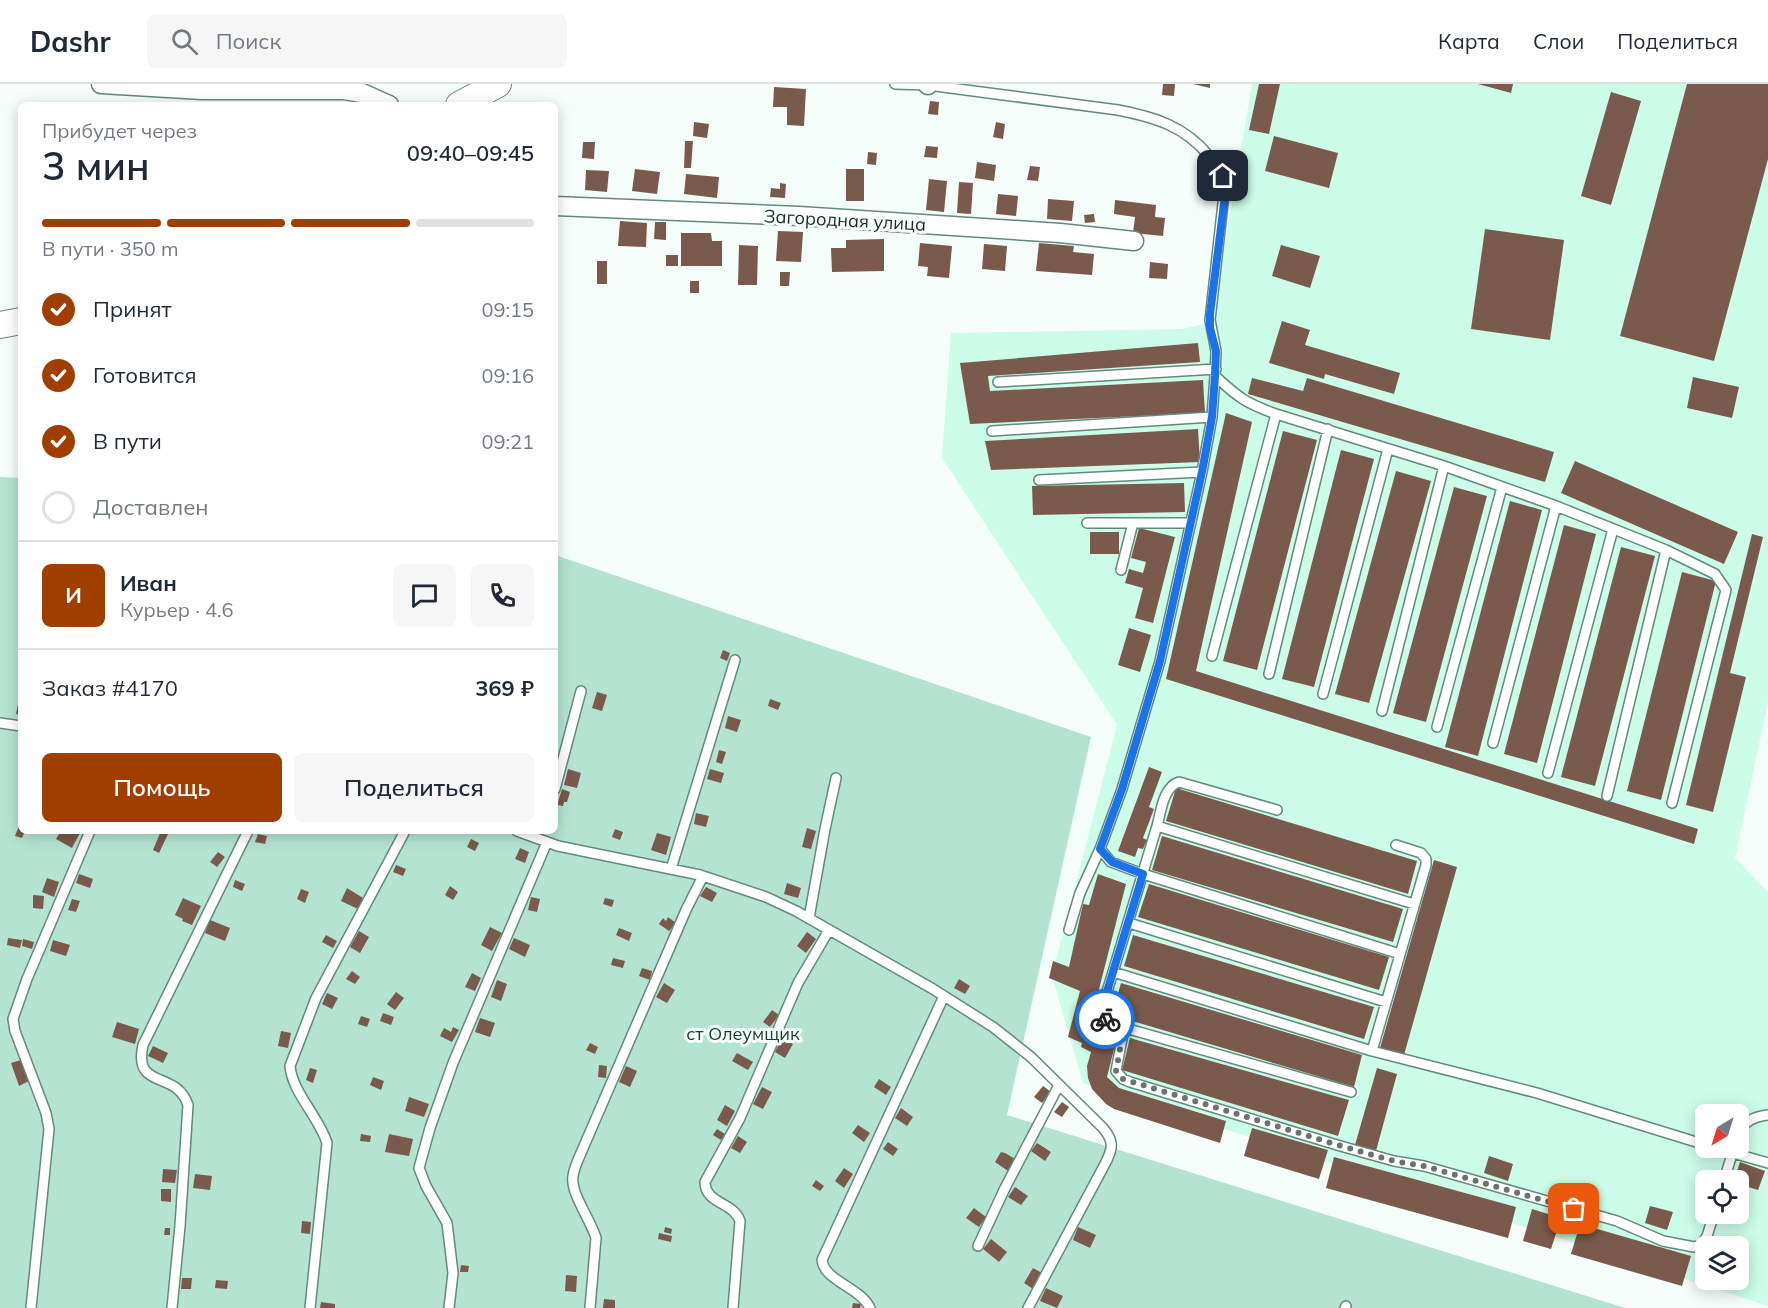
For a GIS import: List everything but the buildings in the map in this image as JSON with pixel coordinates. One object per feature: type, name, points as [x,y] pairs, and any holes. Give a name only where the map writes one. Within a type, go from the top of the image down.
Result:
[{"type":"main road","points":[[465,102],[498,84]]},
{"type":"main road","points":[[0,325],[18,322]]},
{"type":"street","points":[[101,84],[202,90],[324,87],[362,93],[382,102]]},
{"type":"street","name":"Загородная улица","points":[[558,206],[799,216],[1060,233],[1134,241]]},
{"type":"lane","points":[[895,84],[927,85],[1148,116],[1179,129],[1201,146],[1223,176],[1225,185],[1210,320],[1216,351],[1212,417],[1202,472],[1160,661],[1122,789],[1100,849],[1080,893],[1069,930]]},
{"type":"lane","points":[[998,382],[1215,373],[1245,402],[1276,414],[1444,466],[1556,506],[1666,550],[1715,574],[1726,590],[1672,803]]},
{"type":"lane","points":[[1212,656],[1276,414]]},
{"type":"lane","points":[[992,431],[1212,417]]},
{"type":"lane","points":[[1269,674],[1328,429]]},
{"type":"lane","points":[[1323,694],[1388,449]]},
{"type":"lane","points":[[1383,711],[1444,466]]},
{"type":"lane","points":[[1040,480],[1202,472]]},
{"type":"lane","points":[[1437,727],[1502,487]]},
{"type":"lane","points":[[1493,743],[1556,506]]},
{"type":"lane","points":[[1087,523],[1191,523]]},
{"type":"lane","points":[[1121,570],[1133,523]]},
{"type":"lane","points":[[1548,773],[1613,529]]},
{"type":"lane","points":[[1607,796],[1666,550]]},
{"type":"lane","points":[[671,869],[735,660]]},
{"type":"lane","points":[[558,778],[581,691]]},
{"type":"lane","points":[[0,723],[18,726]]},
{"type":"lane","points":[[808,918],[836,778]]},
{"type":"lane","points":[[1277,810],[1179,782],[1171,786],[1101,1011],[1102,1015],[1107,1022],[1124,1028],[1351,1092]]},
{"type":"lane","points":[[1157,826],[1414,904]]},
{"type":"lane","points":[[31,1308],[49,1129],[46,1113],[15,1031],[13,1019],[27,979],[89,834]]},
{"type":"lane","points":[[172,1308],[188,1105],[186,1097],[176,1086],[148,1073],[140,1064],[140,1056],[143,1045],[247,834]]},
{"type":"lane","points":[[310,1308],[327,1143],[292,1077],[290,1066],[316,998],[403,834]]},
{"type":"lane","points":[[529,834],[544,838],[558,846],[703,876],[766,897],[808,918],[944,996],[1008,1037],[1059,1085],[1103,1128],[1111,1137],[1113,1144],[1106,1162],[1028,1308]]},
{"type":"lane","points":[[449,1308],[453,1273],[447,1223],[426,1186],[419,1168],[430,1128],[453,1064],[544,838]]},
{"type":"lane","points":[[1372,1051],[1426,859],[1417,851],[1396,845]]},
{"type":"lane","points":[[1100,849],[1112,862],[1143,874],[1400,954]]},
{"type":"lane","points":[[590,1308],[596,1238],[575,1190],[573,1176],[681,920],[703,876]]},
{"type":"lane","points":[[1129,923],[1386,1002]]},
{"type":"lane","points":[[732,1308],[739,1216],[710,1196],[705,1182],[740,1118],[798,983],[829,930]]},
{"type":"lane","points":[[1113,972],[1372,1051],[1537,1093],[1695,1142]]},
{"type":"lane","points":[[870,1308],[862,1296],[824,1270],[822,1260],[944,996]]},
{"type":"lane","points":[[1124,1028],[1116,1071],[1123,1079],[1130,1082],[1394,1161],[1424,1166],[1617,1221],[1663,1241],[1688,1246],[1701,1245],[1711,1224]]},
{"type":"lane","points":[[978,1246],[1005,1188],[1059,1085]]},
{"type":"lane","points":[[1749,1120],[1768,1115]]},
{"type":"lane","points":[[1749,1156],[1768,1163]]},
{"type":"shaded area","points":[[1252,84],[1768,84],[1768,702],[1735,858],[1768,892],[1768,1306],[1719,1290],[1749,1290],[1749,1236],[1695,1236],[1695,1282],[1083,1083],[1052,976],[1117,725],[942,458],[951,333],[1183,329],[1212,322]]},
{"type":"green space","name":"ст Олеумщик","points":[[0,477],[18,478],[18,834],[558,834],[558,556],[1091,737],[1007,1115],[1625,1308],[0,1308]]},
{"type":"way so far","points":[[1105,1019],[1107,1022],[1124,1028],[1116,1066],[1118,1075],[1123,1079],[1338,1145],[1394,1161],[1424,1166],[1574,1209]]},
{"type":"route","points":[[1105,1019],[1101,1011],[1143,874],[1112,862],[1100,849],[1122,789],[1160,661],[1202,472],[1212,417],[1217,357],[1210,320],[1225,196],[1223,176]]}]
